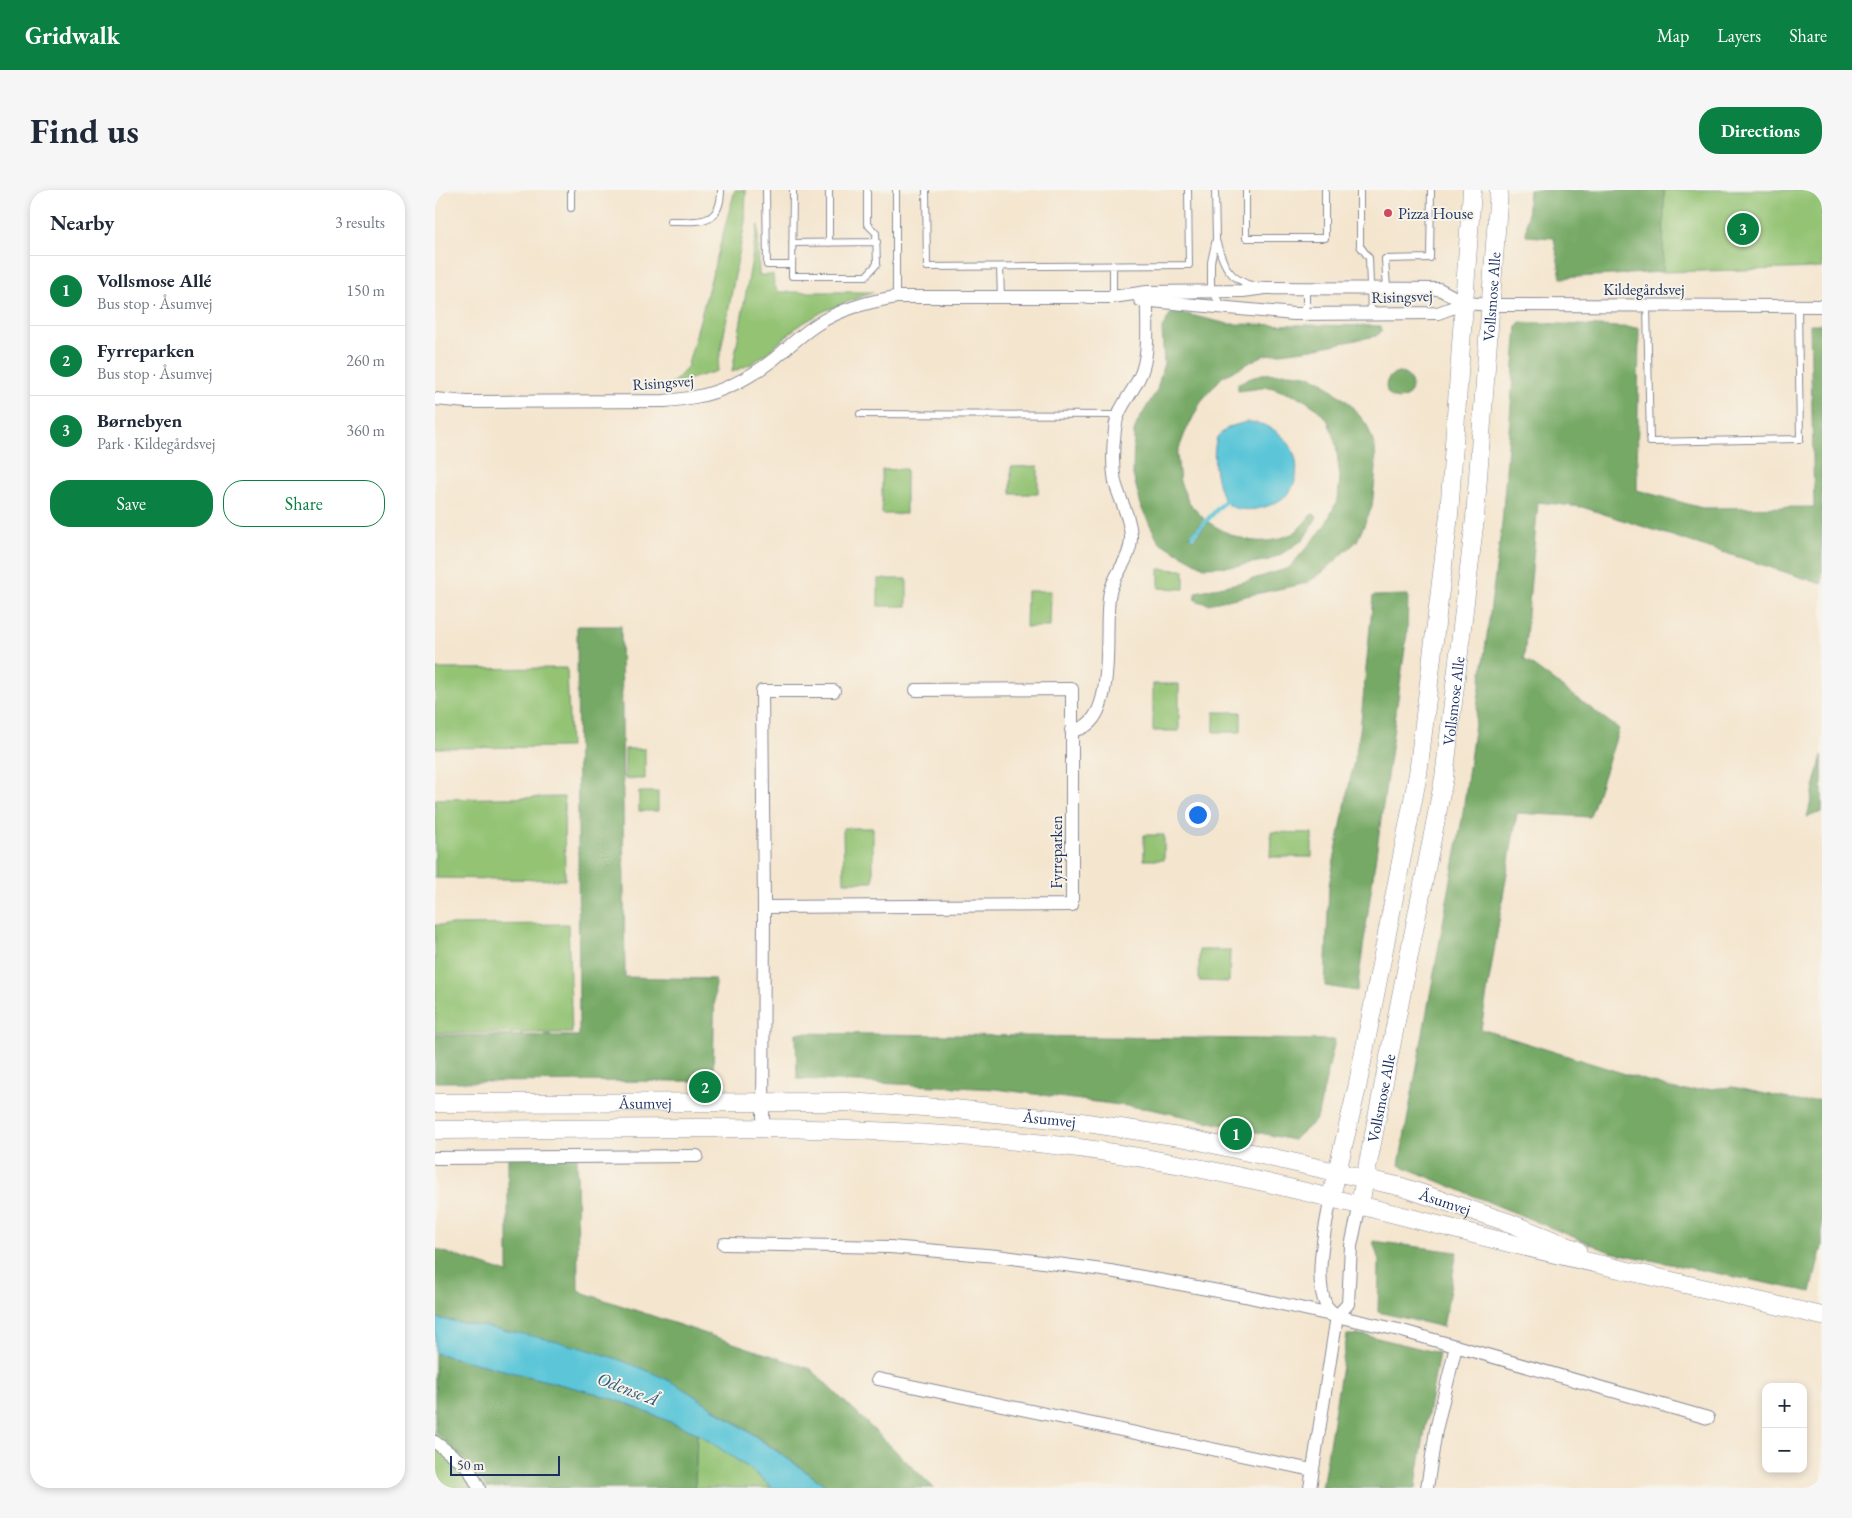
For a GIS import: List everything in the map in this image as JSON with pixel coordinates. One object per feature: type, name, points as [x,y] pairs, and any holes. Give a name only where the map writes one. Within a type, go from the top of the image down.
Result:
[{"type":"street","name":"Vollsmose Alle","points":[[1331,1197],[1359,1078],[1418,774],[1449,515],[1472,190]]},
{"type":"street","name":"Vollsmose Alle","points":[[1360,1204],[1444,778],[1475,518],[1499,190]]},
{"type":"street","name":"Risingsvej","points":[[435,399],[467,402],[655,401],[697,397],[722,389],[748,377],[773,360],[817,324],[841,311],[865,303],[896,297],[1147,297],[1265,288],[1371,288],[1439,289],[1465,303]]},
{"type":"street","name":"Risingsvej","points":[[1147,297],[1225,308],[1306,314],[1438,313],[1465,303]]},
{"type":"street","points":[[1071,730],[1079,730],[1092,721],[1102,701],[1105,685],[1107,614],[1110,592],[1127,558],[1131,545],[1129,522],[1118,491],[1114,472],[1115,428],[1118,415],[1143,368],[1146,354],[1147,297]]},
{"type":"street","name":"Kildegårdsvej","points":[[1465,303],[1491,305],[1822,306]]},
{"type":"street","name":"Fyrreparken","points":[[763,907],[1072,905],[1071,689],[916,690]]},
{"type":"street","points":[[763,1129],[762,691],[834,691]]},
{"type":"street","name":"Åsumvej","points":[[435,1103],[763,1102],[875,1104],[954,1109],[1074,1121],[1186,1138],[1402,1187],[1496,1218],[1643,1274]]},
{"type":"street","name":"Åsumvej","points":[[435,1130],[845,1130],[950,1135],[1070,1147],[1174,1163],[1331,1197],[1487,1237],[1822,1314]]},
{"type":"street","points":[[435,1158],[697,1156]]},
{"type":"street","points":[[1331,1197],[1323,1239],[1321,1264],[1322,1290],[1326,1306],[1337,1316]]},
{"type":"street","points":[[1310,1488],[1337,1316],[1347,1304],[1351,1246],[1360,1204]]},
{"type":"street","points":[[724,1244],[890,1247],[997,1256],[1110,1271],[1245,1296],[1337,1316],[1456,1346],[1708,1418]]},
{"type":"street","points":[[1427,1488],[1435,1430],[1456,1346]]},
{"type":"street","points":[[878,1379],[1312,1470]]},
{"type":"street","points":[[435,1442],[468,1467],[479,1488]]},
{"type":"lane","points":[[571,190],[571,208]]},
{"type":"lane","points":[[670,221],[705,221],[716,213],[721,200],[721,190]]},
{"type":"lane","points":[[766,190],[767,266],[792,265]]},
{"type":"lane","points":[[793,190],[792,276],[865,276],[877,264],[877,233],[867,224],[867,190]]},
{"type":"lane","points":[[829,190],[829,243]]},
{"type":"lane","points":[[896,190],[896,297]]},
{"type":"lane","points":[[926,190],[927,267],[1189,265],[1188,190]]},
{"type":"lane","name":"Risingsvej","points":[[1211,292],[1211,262],[1215,239],[1215,190]]},
{"type":"lane","points":[[1246,190],[1246,238],[1325,238],[1325,190]]},
{"type":"lane","points":[[1359,190],[1360,246],[1369,258],[1371,314]]},
{"type":"lane","points":[[1387,289],[1385,259],[1430,258],[1431,190]]},
{"type":"lane","name":"Risingsvej","points":[[1215,239],[1224,266],[1237,278],[1248,284],[1265,288]]},
{"type":"lane","points":[[792,243],[877,242]]},
{"type":"lane","points":[[1113,265],[1113,297]]},
{"type":"lane","points":[[1000,266],[1001,298]]},
{"type":"lane","points":[[1306,288],[1306,314]]},
{"type":"lane","points":[[1211,292],[1225,308]]},
{"type":"lane","points":[[1647,306],[1650,442],[1800,439],[1797,306]]},
{"type":"lane","points":[[860,414],[1118,415]]},
{"type":"green space","points":[[735,190],[746,190],[745,222],[717,371],[669,385],[687,368]]},
{"type":"green space","points":[[1529,190],[1664,190],[1663,272],[1561,278],[1554,238],[1526,236]]},
{"type":"green space","points":[[1664,190],[1822,190],[1822,268],[1663,272]]},
{"type":"green space","points":[[758,225],[759,275],[773,275],[774,285],[779,292],[874,292],[824,311],[798,326],[767,353],[751,364],[732,372]]},
{"type":"green space","points":[[1178,312],[1228,324],[1381,326],[1382,331],[1376,336],[1312,349],[1264,355],[1222,377],[1202,400],[1185,433],[1177,454],[1180,482],[1189,503],[1204,519],[1189,536],[1193,540],[1208,522],[1234,536],[1252,541],[1261,541],[1292,534],[1311,515],[1314,514],[1317,517],[1303,540],[1269,560],[1235,566],[1204,567],[1159,542],[1142,509],[1133,475],[1134,432],[1137,423],[1157,390],[1164,363],[1162,329],[1170,314]]},
{"type":"green space","points":[[1520,322],[1639,328],[1637,490],[1702,508],[1814,507],[1810,324],[1822,324],[1822,584],[1582,507],[1538,502],[1524,659],[1619,729],[1590,817],[1517,813],[1481,1029],[1680,1091],[1733,1087],[1803,1102],[1822,1099],[1822,1246],[1811,1292],[1610,1252],[1399,1165],[1462,819],[1502,524],[1517,325]]},
{"type":"green space","points":[[1290,373],[1306,375],[1320,380],[1349,403],[1367,425],[1375,447],[1376,469],[1372,507],[1357,541],[1324,571],[1307,583],[1208,604],[1195,600],[1196,592],[1243,582],[1289,568],[1325,526],[1338,499],[1340,477],[1336,445],[1328,421],[1316,408],[1301,398],[1270,387],[1238,391],[1238,383],[1262,374]]},
{"type":"green space","points":[[1399,373],[1408,377],[1412,386],[1408,395],[1399,399],[1390,395],[1386,386],[1390,377]]},
{"type":"green space","points":[[1038,466],[1038,494],[1011,494],[1011,467]]},
{"type":"green space","points":[[906,469],[906,514],[882,514],[882,470]]},
{"type":"green space","points":[[1159,569],[1184,570],[1184,589],[1159,588]]},
{"type":"green space","points":[[878,579],[907,579],[907,606],[878,606]]},
{"type":"green space","points":[[1027,591],[1051,591],[1050,627],[1026,627]]},
{"type":"green space","points":[[1408,595],[1407,634],[1357,991],[1325,986],[1329,885],[1360,731],[1373,596]]},
{"type":"green space","points":[[577,626],[621,626],[625,977],[715,979],[713,1081],[435,1082],[435,1035],[579,1036]]},
{"type":"green space","points":[[567,668],[570,747],[435,748],[435,669]]},
{"type":"green space","points":[[1153,684],[1179,684],[1179,731],[1153,731]]},
{"type":"green space","points":[[1214,712],[1241,712],[1241,732],[1214,732]]},
{"type":"green space","points":[[625,749],[645,749],[645,779],[625,779]]},
{"type":"green space","points":[[1822,755],[1822,812],[1807,817]]},
{"type":"green space","points":[[639,792],[658,792],[658,811],[639,811]]},
{"type":"green space","points":[[564,797],[565,880],[435,878],[435,799]]},
{"type":"green space","points":[[843,828],[873,828],[873,882],[844,882]]},
{"type":"green space","points":[[1271,832],[1312,833],[1312,857],[1270,857]]},
{"type":"green space","points":[[1144,835],[1164,835],[1164,860],[1144,860]]},
{"type":"green space","points":[[568,924],[572,1033],[435,1033],[435,925]]},
{"type":"green space","points":[[1199,950],[1230,950],[1229,982],[1199,981]]},
{"type":"green space","points":[[796,1033],[1335,1040],[1317,1119],[1293,1140],[1150,1109],[996,1089],[797,1079]]},
{"type":"green space","points":[[508,1149],[577,1149],[578,1291],[811,1369],[934,1488],[829,1488],[755,1435],[688,1392],[656,1375],[617,1359],[573,1346],[435,1318],[435,1249],[508,1273]]},
{"type":"green space","points":[[1373,1241],[1457,1252],[1443,1327],[1378,1312],[1379,1261]]},
{"type":"green space","points":[[1347,1335],[1365,1335],[1439,1353],[1416,1488],[1322,1488]]},
{"type":"green space","points":[[435,1353],[595,1393],[697,1433],[695,1488],[488,1488],[470,1464],[435,1430]]},
{"type":"green space","points":[[435,1430],[470,1464],[488,1488],[435,1488]]},
{"type":"green space","points":[[697,1433],[749,1468],[773,1488],[695,1488]]},
{"type":"water","points":[[1246,422],[1264,425],[1285,439],[1292,449],[1297,467],[1295,480],[1290,491],[1279,501],[1263,508],[1245,510],[1230,506],[1225,501],[1217,479],[1214,458],[1217,437],[1229,427]]},
{"type":"water","name":"Odense Å","points":[[435,1318],[519,1333],[575,1346],[629,1363],[655,1374],[693,1395],[829,1488],[773,1488],[749,1468],[697,1433],[627,1404],[595,1393],[435,1353]]},
{"type":"waterway","points":[[1192,536],[1226,500]]},
{"type":"place","name":"Pizza House","points":[[1388,213]]},
{"type":"place","name":"Børnebyen","points":[[1743,229]]},
{"type":"place","name":"Fyrreparken","points":[[705,1087]]},
{"type":"place","name":"Vollsmose Allé","points":[[1236,1134]]}]
